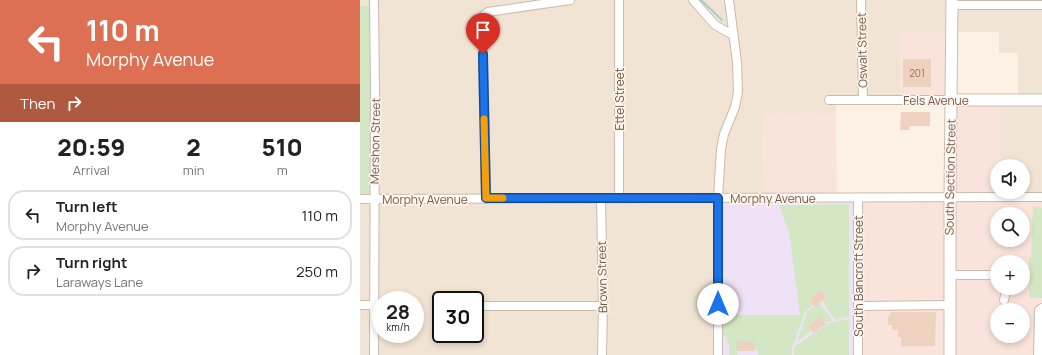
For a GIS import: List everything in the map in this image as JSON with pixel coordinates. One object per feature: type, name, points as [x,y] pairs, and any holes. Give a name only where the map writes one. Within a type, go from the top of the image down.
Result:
[{"type":"street","name":"Mershon Street","points":[[374,0],[374,291]]},
{"type":"street","points":[[486,198],[482,18],[488,12],[570,0]]},
{"type":"street","points":[[613,0],[619,0]]},
{"type":"street","name":"Ettel Street","points":[[619,0],[619,198]]},
{"type":"street","points":[[693,0],[715,25],[733,35]]},
{"type":"street","points":[[718,355],[718,198],[721,149],[724,134],[735,107],[738,92],[737,62],[729,0]]},
{"type":"street","name":"Oswalt Street","points":[[861,0],[863,100]]},
{"type":"street","points":[[952,2],[1042,5]]},
{"type":"street","name":"South Section Street","points":[[950,355],[952,2]]},
{"type":"street","name":"Fels Avenue","points":[[830,100],[1042,100]]},
{"type":"street","name":"Morphy Avenue","points":[[360,199],[1042,197]]},
{"type":"street","name":"Brown Street","points":[[601,198],[603,306],[602,355]]},
{"type":"street","name":"South Bancroft Street","points":[[858,198],[858,355]]},
{"type":"street","points":[[950,275],[990,275]]},
{"type":"street","points":[[1004,300],[1005,295]]},
{"type":"street","points":[[360,305],[372,305]]},
{"type":"street","points":[[859,306],[950,305]]},
{"type":"street","points":[[484,306],[603,306]]},
{"type":"street","points":[[1038,355],[1040,309]]},
{"type":"street","name":"Mershon Street","points":[[374,343],[374,355]]},
{"type":"shaded area","points":[[360,0],[1042,0],[1042,200],[1000,200],[1030,199],[1030,159],[1000,159],[1000,104],[1018,103],[1018,53],[999,53],[999,32],[901,32],[900,103],[836,104],[836,113],[763,114],[764,201],[722,201],[723,355],[360,355],[360,194],[371,193],[370,6],[360,6]]},
{"type":"shaded area","points":[[900,32],[955,32],[955,104],[1000,104],[1000,159],[990,159],[990,199],[1042,200],[1042,355],[856,355],[764,201],[763,114],[836,113],[837,194],[946,194],[947,104],[900,103]]},
{"type":"shaded area","points":[[856,200],[856,355],[723,355],[722,201]]},
{"type":"green space","points":[[360,6],[370,6],[371,194],[360,194]]},
{"type":"green space","points":[[848,204],[849,317],[835,320],[822,301],[827,297],[821,290],[809,300],[813,305],[805,312],[792,347],[792,355],[758,355],[758,350],[754,350],[754,341],[737,341],[737,355],[729,355],[729,344],[727,343],[727,337],[723,336],[723,319],[727,315],[800,315],[789,232],[779,205]]},
{"type":"green space","points":[[1033,207],[1042,208],[1042,298],[1029,298]]},
{"type":"green space","points":[[819,303],[833,321],[825,322],[820,317],[808,325],[811,331],[797,342],[807,312]]},
{"type":"green space","points":[[849,319],[849,355],[794,355],[794,347],[829,323]]},
{"type":"building","points":[[903,59],[931,59],[931,87],[903,87]]},
{"type":"building","points":[[901,112],[930,112],[930,126],[910,126],[910,130],[900,130]]},
{"type":"building","points":[[821,290],[827,297],[814,307],[809,300]]},
{"type":"building","points":[[890,312],[936,312],[935,346],[901,346],[901,337],[898,337],[898,330],[892,330],[892,325],[888,325],[888,316],[890,315]]},
{"type":"building","points":[[821,316],[826,324],[813,333],[808,326]]},
{"type":"building","points":[[737,341],[754,341],[754,351],[737,351]]},
{"type":"waterway","points":[[701,0],[722,20]]},
{"type":"slow traffic","points":[[484,119],[486,198],[503,198]]},
{"type":"route","points":[[483,54],[486,198],[718,198],[718,304]]}]
